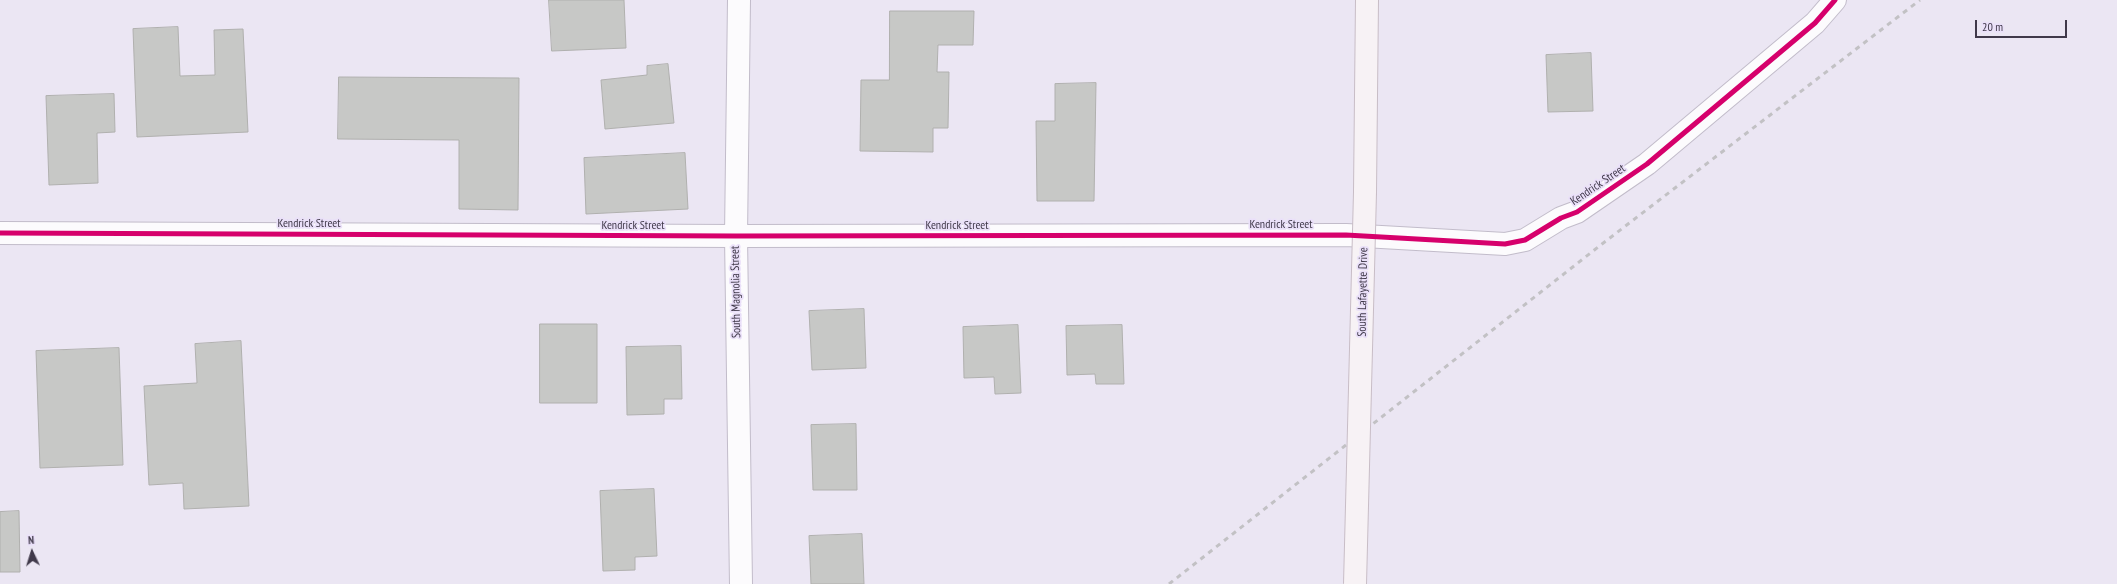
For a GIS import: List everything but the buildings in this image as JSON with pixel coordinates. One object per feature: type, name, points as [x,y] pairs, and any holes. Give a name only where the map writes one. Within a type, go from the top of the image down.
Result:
[{"type":"main road","name":"South Lafayette Drive","points":[[1355,584],[1365,192],[1367,0]]},
{"type":"street","name":"South Magnolia Street","points":[[739,0],[736,236],[740,584]]},
{"type":"street","name":"Kendrick Street","points":[[0,233],[736,236],[1346,235],[1505,244],[1525,240],[1561,218],[1577,212],[1647,164],[1815,23],[1834,2]]},
{"type":"railway","points":[[1169,584],[1602,244],[1920,0]]},
{"type":"cycle path","points":[[0,233],[736,236],[1346,235],[1505,244],[1525,240],[1561,218],[1577,212],[1647,164],[1815,23],[1835,0]]}]
